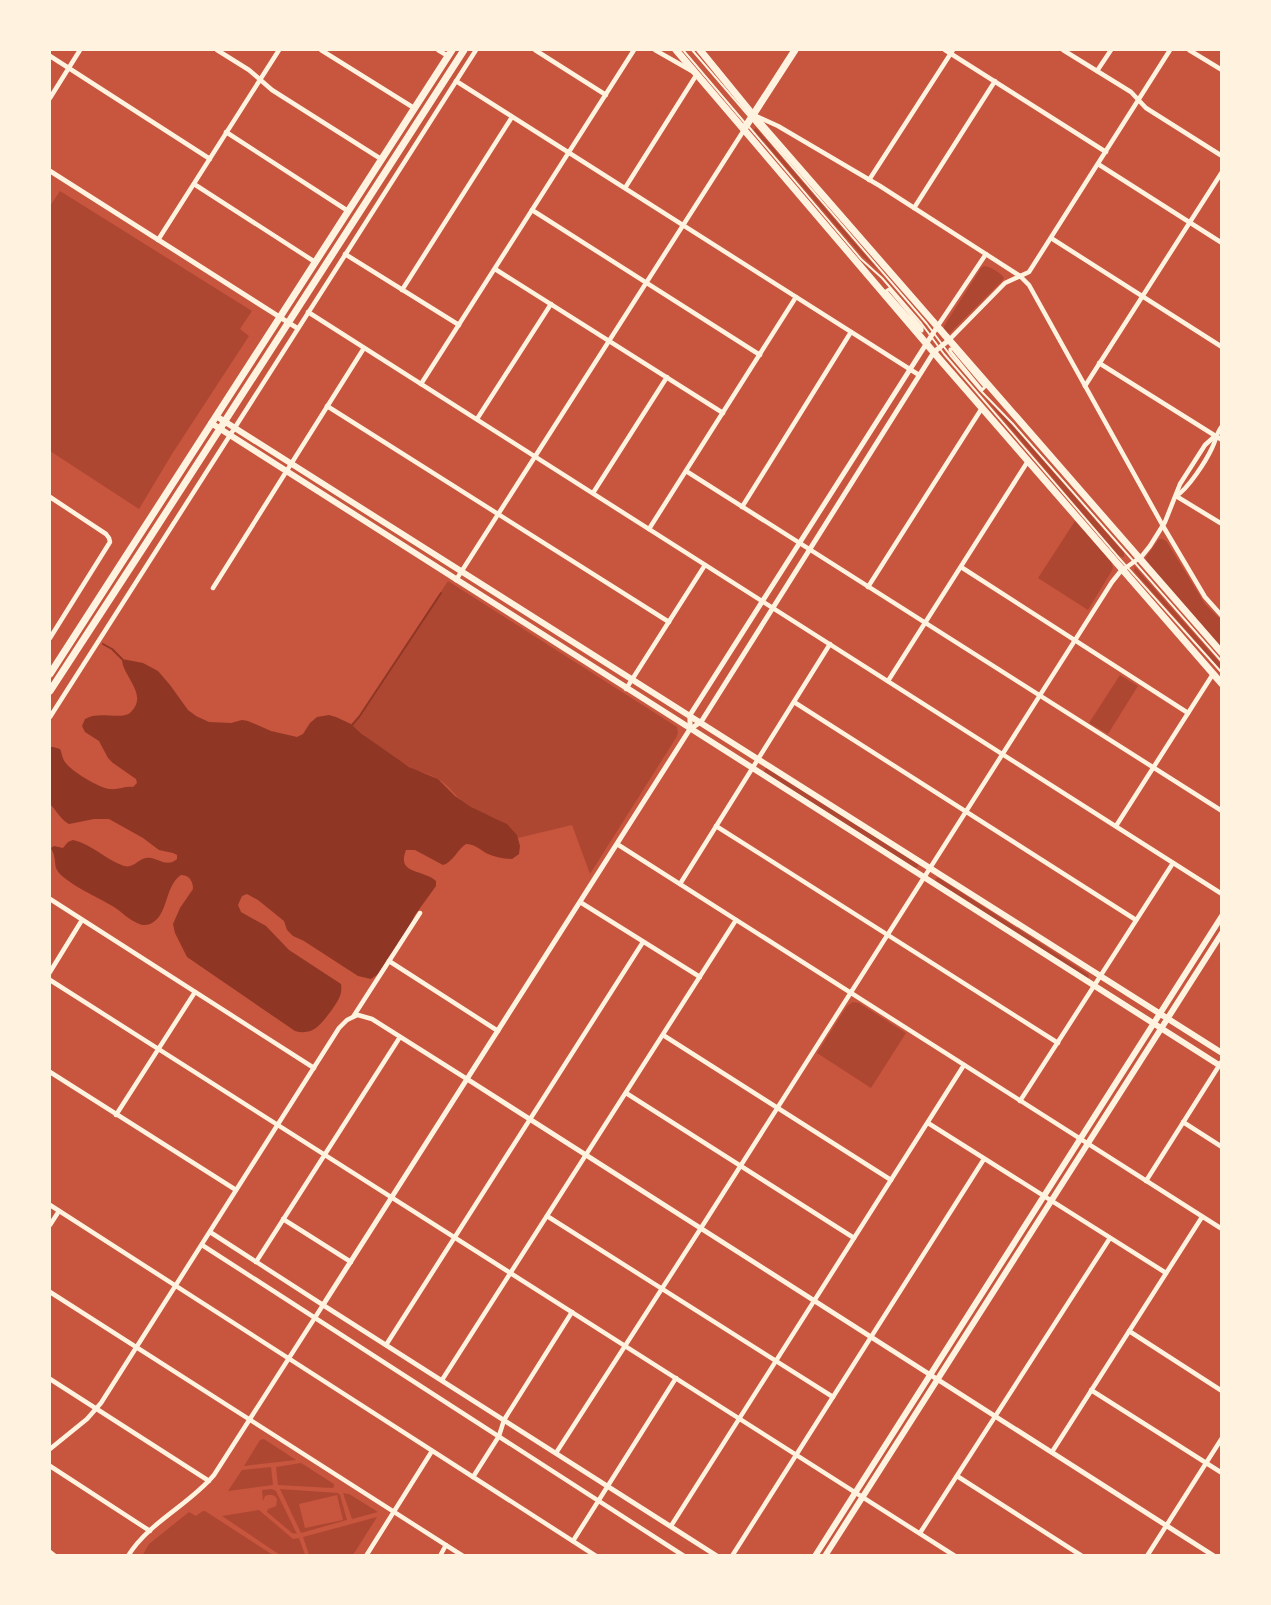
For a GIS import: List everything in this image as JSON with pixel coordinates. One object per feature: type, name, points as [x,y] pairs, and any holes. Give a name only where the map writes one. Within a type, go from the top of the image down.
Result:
[{"type":"main road","points":[[50,691],[464,50]]},
{"type":"main road","points":[[676,50],[697,74],[749,122],[941,346],[1221,653]]},
{"type":"main road","points":[[699,50],[749,122],[941,346],[982,408],[1217,673],[1221,684]]},
{"type":"main road","points":[[749,122],[795,50]]},
{"type":"main road","points":[[50,674],[449,53]]},
{"type":"main road","points":[[216,416],[1221,1053]]},
{"type":"main road","points":[[211,423],[1160,1029],[1220,1065]]},
{"type":"main road","points":[[815,1556],[1221,916]]},
{"type":"main road","points":[[825,1556],[1221,933]]},
{"type":"street","points":[[50,98],[80,50]]},
{"type":"street","points":[[217,50],[246,68],[272,90],[381,159]]},
{"type":"street","points":[[158,240],[279,50]]},
{"type":"street","points":[[321,50],[414,108]]},
{"type":"street","points":[[438,50],[449,53]]},
{"type":"street","points":[[50,717],[476,50]]},
{"type":"street","points":[[535,50],[606,95]]},
{"type":"street","points":[[421,384],[634,50]]},
{"type":"street","points":[[625,188],[697,74],[655,50]]},
{"type":"street","points":[[945,50],[952,51],[1106,152]]},
{"type":"street","points":[[1063,50],[1131,92],[1146,108],[1221,156]]},
{"type":"street","points":[[1097,71],[1111,50]]},
{"type":"street","points":[[128,1556],[140,1540],[209,1481],[690,729],[701,722],[920,375],[941,346],[1005,283],[1029,272],[1170,50]]},
{"type":"street","points":[[1190,50],[1221,70]]},
{"type":"street","points":[[869,180],[952,51]]},
{"type":"street","points":[[50,56],[210,159]]},
{"type":"street","points":[[456,81],[920,375]]},
{"type":"street","points":[[914,208],[995,81]]},
{"type":"street","points":[[402,290],[513,117]]},
{"type":"street","points":[[456,580],[749,122],[778,126],[869,180],[1020,276],[1033,290],[1163,526],[1205,597],[1221,616]]},
{"type":"street","points":[[226,132],[348,211]]},
{"type":"street","points":[[1098,164],[1221,243]]},
{"type":"street","points":[[50,171],[297,328]]},
{"type":"street","points":[[1085,386],[1221,172]]},
{"type":"street","points":[[194,184],[315,262]]},
{"type":"street","points":[[532,210],[760,355]]},
{"type":"street","points":[[1051,238],[1221,347]]},
{"type":"street","points":[[345,254],[459,325]]},
{"type":"street","points":[[690,729],[690,715],[910,369],[986,254]]},
{"type":"street","points":[[495,269],[723,413]]},
{"type":"street","points":[[889,289],[922,328],[922,331],[920,330],[886,291],[889,289]]},
{"type":"street","points":[[649,529],[796,297]]},
{"type":"street","points":[[477,419],[551,304]]},
{"type":"street","points":[[308,312],[1221,894]]},
{"type":"street","points":[[742,507],[851,332]]},
{"type":"street","points":[[213,588],[364,348]]},
{"type":"street","points":[[950,349],[953,350],[985,387],[982,390],[950,351],[950,349]]},
{"type":"street","points":[[1099,363],[1221,440]]},
{"type":"street","points":[[593,493],[667,377]]},
{"type":"street","points":[[327,406],[669,622]]},
{"type":"street","points":[[868,587],[982,408]]},
{"type":"street","points":[[556,1453],[1114,578],[1150,546],[1163,526],[1176,496],[1185,490],[1212,449],[1215,436],[1221,426]]},
{"type":"street","points":[[888,681],[1028,461]]},
{"type":"street","points":[[686,471],[1221,811]]},
{"type":"street","points":[[1176,496],[1221,524]]},
{"type":"street","points":[[50,497],[106,534],[110,540],[109,546],[50,638]]},
{"type":"street","points":[[626,688],[705,565]]},
{"type":"street","points":[[961,567],[1188,713]]},
{"type":"street","points":[[50,626],[55,629]]},
{"type":"street","points":[[680,884],[830,644]]},
{"type":"street","points":[[1116,826],[1188,713],[1217,673]]},
{"type":"street","points":[[794,702],[1136,920]]},
{"type":"street","points":[[716,826],[1058,1042]]},
{"type":"street","points":[[617,844],[1221,1229]]},
{"type":"street","points":[[1020,1101],[1173,863]]},
{"type":"street","points":[[50,899],[314,1068]]},
{"type":"street","points":[[580,902],[700,977]]},
{"type":"street","points":[[353,1017],[420,912]]},
{"type":"street","points":[[50,972],[82,920]]},
{"type":"street","points":[[442,1380],[736,920]]},
{"type":"street","points":[[386,1345],[644,942]]},
{"type":"street","points":[[389,961],[498,1031]]},
{"type":"street","points":[[50,980],[954,1556]]},
{"type":"street","points":[[116,1114],[195,992]]},
{"type":"street","points":[[50,1449],[96,1409],[339,1028],[353,1017],[365,1016],[1214,1556]]},
{"type":"street","points":[[663,1035],[891,1180]]},
{"type":"street","points":[[256,1262],[400,1037]]},
{"type":"street","points":[[671,1526],[964,1065]]},
{"type":"street","points":[[1146,1181],[1220,1065]]},
{"type":"street","points":[[50,1072],[236,1190]]},
{"type":"street","points":[[626,1093],[854,1238]]},
{"type":"street","points":[[1183,1122],[1221,1147]]},
{"type":"street","points":[[928,1123],[1166,1273]]},
{"type":"street","points":[[732,1556],[984,1159]]},
{"type":"street","points":[[50,1205],[596,1556]]},
{"type":"street","points":[[50,1225],[59,1211]]},
{"type":"street","points":[[547,1216],[833,1397]]},
{"type":"street","points":[[1052,1452],[1202,1217]]},
{"type":"street","points":[[283,1219],[351,1262]]},
{"type":"street","points":[[210,1232],[717,1556]]},
{"type":"street","points":[[920,1533],[1110,1238]]},
{"type":"street","points":[[202,1245],[684,1556]]},
{"type":"street","points":[[50,1292],[463,1556]]},
{"type":"street","points":[[473,1477],[499,1436],[504,1420],[572,1312]]},
{"type":"street","points":[[1129,1331],[1221,1391]]},
{"type":"street","points":[[573,1541],[676,1378]]},
{"type":"street","points":[[50,1379],[209,1481]]},
{"type":"street","points":[[1091,1390],[1221,1473]]},
{"type":"street","points":[[1147,1556],[1221,1438]]},
{"type":"street","points":[[366,1556],[432,1450]]},
{"type":"street","points":[[50,1466],[150,1531]]},
{"type":"street","points":[[957,1476],[1082,1556]]},
{"type":"street","points":[[440,1556],[446,1545]]},
{"type":"street","points":[[50,1552],[55,1556]]},
{"type":"lane","points":[[683,50],[749,122]]},
{"type":"lane","points":[[692,50],[749,122]]},
{"type":"lane","points":[[941,346],[1125,568]]},
{"type":"lane","points":[[1136,560],[1221,662]]},
{"type":"shaded area","points":[[755,128],[878,270],[862,256],[754,130]]},
{"type":"shaded area","points":[[60,191],[252,311],[240,329],[249,336],[139,509],[50,451],[50,206]]},
{"type":"shaded area","points":[[984,266],[996,270],[1004,278],[949,334],[944,326]]},
{"type":"shaded area","points":[[986,399],[1011,424],[1124,553],[1124,557],[1118,555]]},
{"type":"shaded area","points":[[1075,521],[1111,561],[1113,568],[1088,610],[1038,578]]},
{"type":"shaded area","points":[[1159,539],[1167,542],[1205,604],[1221,620],[1221,649],[1146,563],[1146,557]]},
{"type":"shaded area","points":[[1135,567],[1221,664],[1221,670],[1134,571]]},
{"type":"shaded area","points":[[448,581],[677,727],[676,738],[590,874],[572,825],[518,838],[509,826],[469,806],[442,782],[401,762],[352,725]]},
{"type":"shaded area","points":[[122,659],[143,663],[158,671],[188,710],[209,722],[248,721],[271,731],[297,737],[303,734],[317,717],[329,715],[351,724],[409,767],[438,779],[455,796],[471,807],[507,824],[517,835],[520,846],[519,854],[512,859],[503,858],[466,844],[449,862],[443,865],[415,850],[406,850],[404,858],[408,868],[431,877],[436,881],[436,886],[415,915],[406,935],[378,974],[371,979],[358,976],[293,936],[287,930],[284,921],[258,900],[247,894],[242,896],[238,905],[241,912],[266,926],[289,950],[341,984],[339,998],[320,1024],[307,1032],[295,1031],[187,957],[173,924],[180,908],[193,889],[188,877],[181,875],[176,880],[160,915],[150,924],[143,925],[70,882],[56,869],[51,848],[54,846],[63,848],[73,840],[124,866],[131,866],[147,858],[167,863],[177,859],[177,855],[159,850],[109,819],[94,819],[69,824],[50,804],[50,747],[60,749],[68,766],[99,786],[116,789],[133,787],[137,783],[136,779],[108,758],[99,741],[85,732],[82,726],[85,719],[91,716],[127,715],[136,705],[136,692]]},
{"type":"shaded area","points":[[1120,675],[1138,686],[1108,734],[1089,723]]},
{"type":"shaded area","points":[[766,768],[918,864],[918,867],[914,868],[765,773]]},
{"type":"shaded area","points":[[936,878],[1088,974],[1089,977],[1087,978],[935,881]]},
{"type":"shaded area","points":[[853,1002],[859,1003],[906,1033],[871,1088],[817,1053],[847,1006]]},
{"type":"shaded area","points":[[264,1439],[296,1460],[244,1466],[260,1440]]},
{"type":"shaded area","points":[[301,1463],[334,1484],[334,1487],[278,1485],[276,1467]]},
{"type":"shaded area","points":[[271,1467],[273,1485],[228,1491],[242,1470]]},
{"type":"shaded area","points":[[280,1489],[338,1493],[347,1520],[301,1533]],"holes":[[[337,1495],[343,1520],[305,1528],[299,1504]]]},
{"type":"shaded area","points":[[262,1490],[276,1491],[297,1534],[292,1533],[267,1512],[268,1509],[276,1506],[277,1499],[269,1495],[265,1496],[263,1501]]},
{"type":"shaded area","points":[[343,1493],[349,1494],[378,1512],[352,1519]]},
{"type":"shaded area","points":[[259,1510],[293,1539],[299,1538],[305,1555],[280,1555],[222,1516]]},
{"type":"shaded area","points":[[203,1511],[273,1555],[142,1556],[149,1544],[189,1512],[196,1516]]},
{"type":"shaded area","points":[[377,1517],[353,1555],[309,1555],[303,1537]]},
{"type":"waterway","points":[[352,725],[441,593]]},
{"type":"waterway","points":[[103,644],[122,659]]}]
